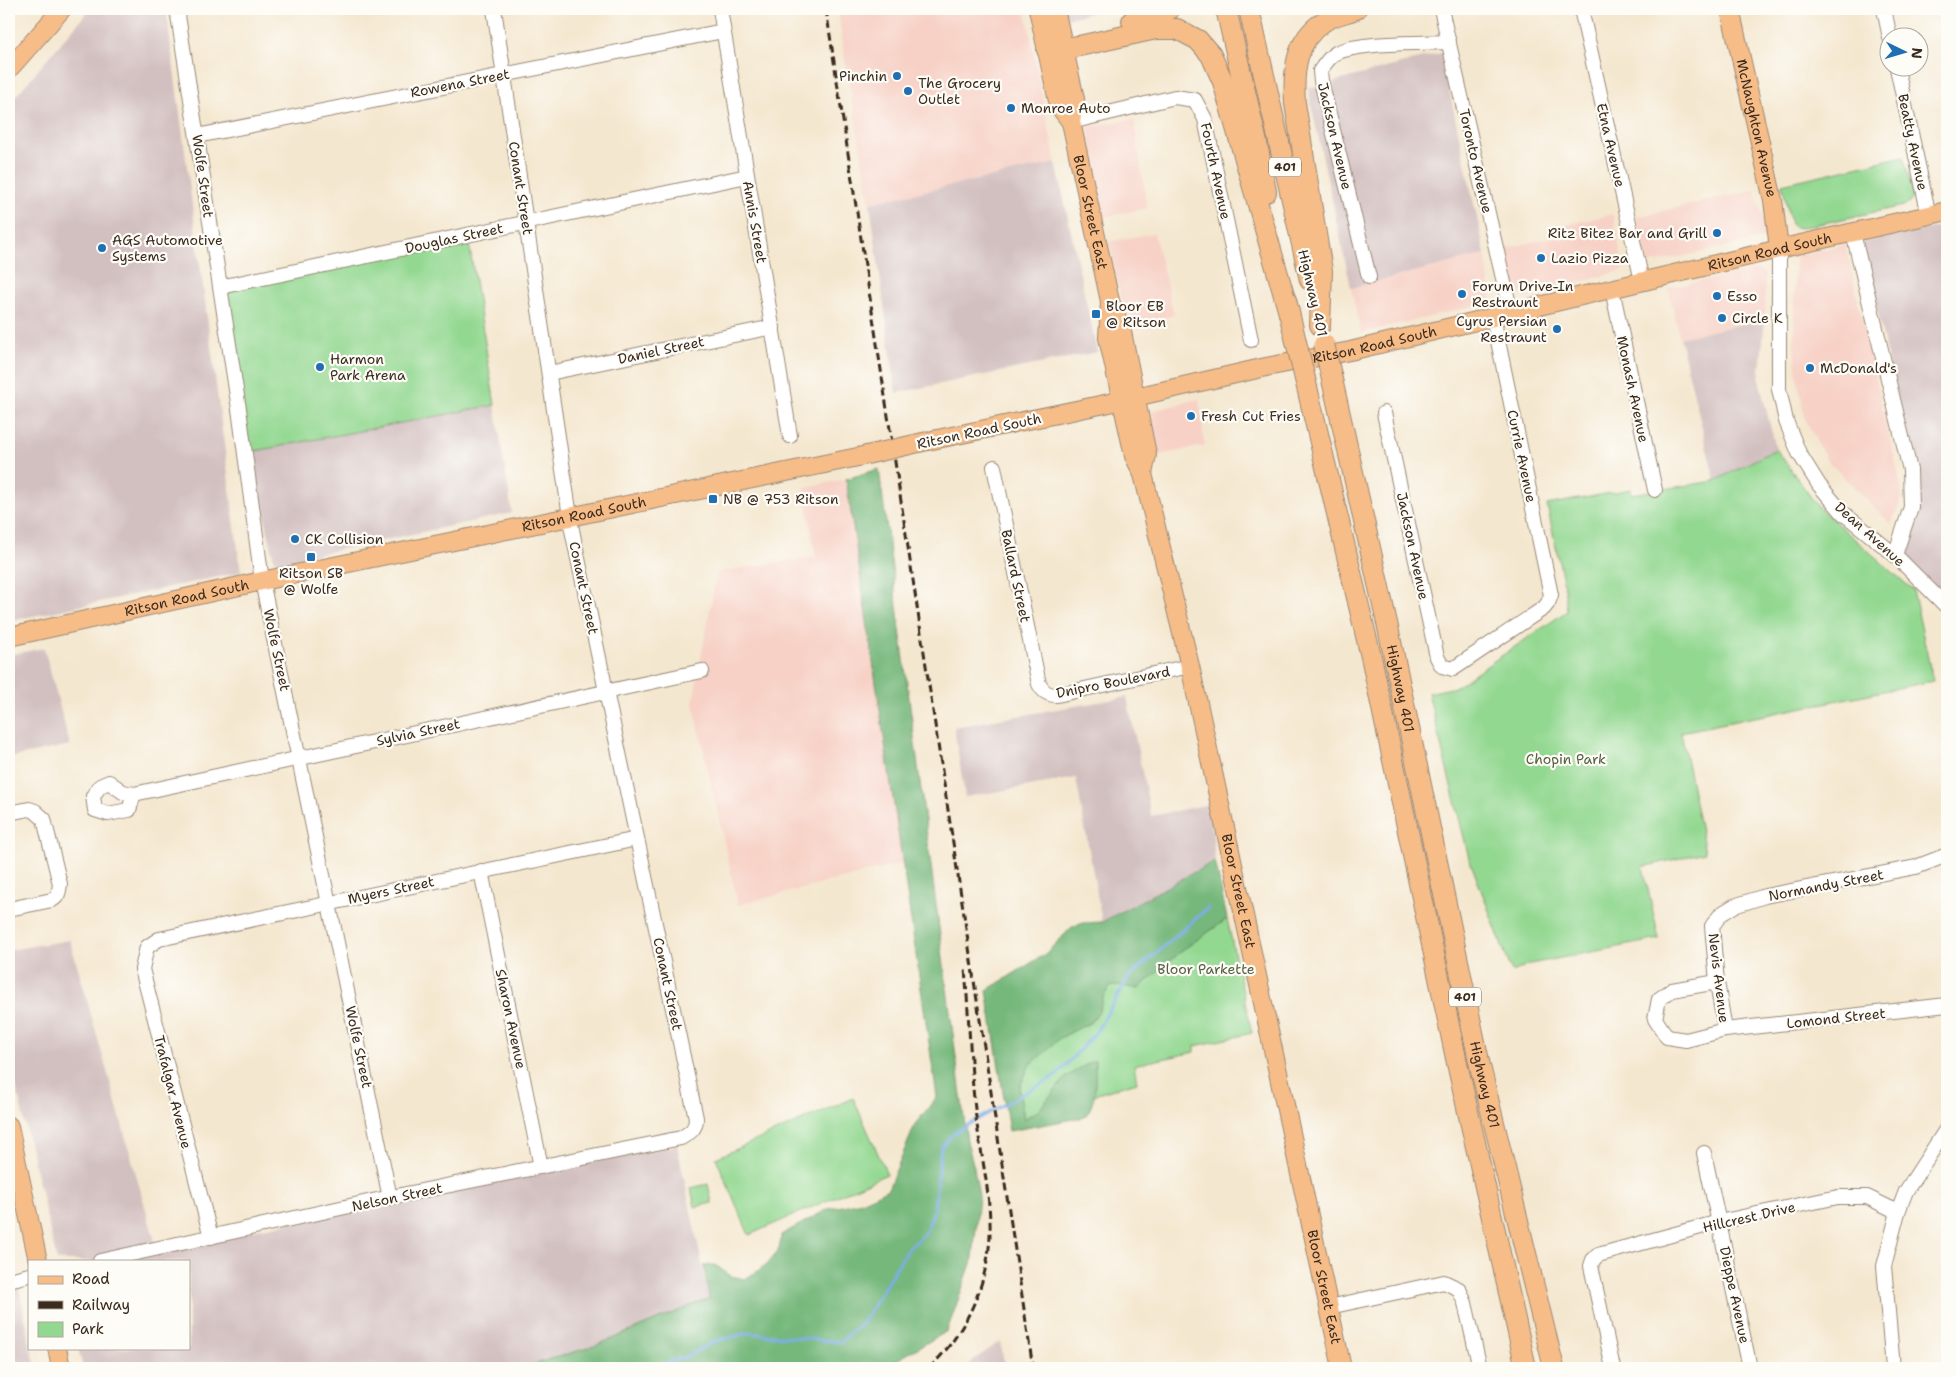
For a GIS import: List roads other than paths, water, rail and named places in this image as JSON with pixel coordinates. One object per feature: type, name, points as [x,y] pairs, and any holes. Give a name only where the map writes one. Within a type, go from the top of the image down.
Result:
[{"type":"highway","points":[[1054,42],[1077,33],[1154,16],[1170,9]]},
{"type":"highway","name":"Highway 401","points":[[1226,9],[1257,143],[1289,313],[1372,661],[1455,1053],[1526,1368]]},
{"type":"highway","name":"Highway 401","points":[[1249,9],[1389,632],[1480,1066],[1554,1368]]},
{"type":"highway","points":[[1322,334],[1322,271],[1295,103],[1294,78],[1297,57],[1308,35],[1324,21],[1356,9]]},
{"type":"highway","points":[[1054,42],[1176,28],[1198,40],[1211,55],[1223,82],[1289,313]]},
{"type":"main road","points":[[9,69],[62,9]]},
{"type":"main road","name":"Bloor Street East","points":[[1038,9],[1054,42],[1075,99],[1071,122],[1110,301],[1122,332],[1128,399],[1147,454],[1143,474],[1190,666],[1342,1368]]},
{"type":"main road","name":"Bloor Street East","points":[[1054,42],[1055,9]]},
{"type":"main road","name":"McNaughton Avenue","points":[[1730,9],[1773,200],[1779,249]]},
{"type":"main road","name":"Ritson Road South","points":[[9,637],[262,581],[858,457],[1272,366],[1350,351],[1947,211]]},
{"type":"main road","points":[[9,1126],[38,1260]]},
{"type":"main road","points":[[57,1350],[61,1368]]},
{"type":"street","name":"Wolfe Street","points":[[177,9],[241,426],[262,581],[390,1198]]},
{"type":"street","name":"Conant Street","points":[[494,9],[570,516],[696,1118],[696,1126],[692,1131]]},
{"type":"street","name":"Annis Street","points":[[720,9],[790,436]]},
{"type":"street","name":"Toronto Avenue","points":[[1442,9],[1511,313]]},
{"type":"street","name":"Etna Avenue","points":[[1581,9],[1642,282]]},
{"type":"street","points":[[1884,9],[1888,28]]},
{"type":"street","name":"Rowena Street","points":[[197,136],[723,31]]},
{"type":"street","name":"Jackson Avenue","points":[[1369,277],[1320,71],[1333,54],[1346,49],[1392,44],[1449,42]]},
{"type":"street","name":"Beatty Avenue","points":[[1899,78],[1929,216]]},
{"type":"street","name":"Fourth Avenue","points":[[1071,122],[1175,97],[1195,100],[1206,119],[1251,340]]},
{"type":"street","name":"Douglas Street","points":[[220,287],[527,224],[747,176]]},
{"type":"street","points":[[1853,232],[1910,470],[1911,507],[1895,555]]},
{"type":"street","name":"Dean Avenue","points":[[1779,249],[1778,377],[1786,422],[1799,453],[1819,485],[1843,513],[1895,555],[1947,607]]},
{"type":"street","name":"Monash Avenue","points":[[1612,289],[1654,490]]},
{"type":"street","name":"Currie Avenue","points":[[1453,669],[1544,608],[1551,595],[1493,317]]},
{"type":"street","name":"Daniel Street","points":[[549,373],[773,327]]},
{"type":"street","name":"Jackson Avenue","points":[[1384,413],[1437,657],[1442,666],[1453,669]]},
{"type":"street","name":"Ballard Street","points":[[994,467],[1039,684]]},
{"type":"street","name":"Dnipro Boulevard","points":[[1039,684],[1046,693],[1057,695],[1190,666]]},
{"type":"street","name":"Sylvia Street","points":[[134,794],[702,671]]},
{"type":"street","points":[[9,813],[29,809],[35,811],[44,819],[60,884],[56,898],[52,900],[9,909]]},
{"type":"street","name":"Myers Street","points":[[147,947],[159,939],[637,838]]},
{"type":"street","name":"Normandy Street","points":[[1712,926],[1720,914],[1734,906],[1765,896],[1916,867],[1947,855]]},
{"type":"street","name":"Sharon Avenue","points":[[481,871],[542,1168]]},
{"type":"street","name":"Nevis Avenue","points":[[1712,926],[1717,982],[1725,1030]]},
{"type":"street","name":"Trafalgar Avenue","points":[[147,947],[142,969],[211,1237]]},
{"type":"street","name":"Lomond Street","points":[[1717,982],[1672,990],[1659,999],[1656,1019],[1667,1037],[1686,1040],[1725,1030],[1947,1005]]},
{"type":"street","points":[[1893,1368],[1884,1266],[1898,1212],[1906,1191],[1947,1128]]},
{"type":"street","name":"Nelson Street","points":[[105,1260],[390,1198],[681,1138],[692,1131]]},
{"type":"street","name":"Dieppe Avenue","points":[[1704,1154],[1750,1368]]},
{"type":"street","name":"Hillcrest Drive","points":[[1613,1368],[1591,1266],[1593,1260],[1598,1255],[1719,1222],[1838,1197],[1867,1197],[1898,1212]]},
{"type":"street","points":[[9,1280],[28,1276]]},
{"type":"street","points":[[1328,1307],[1444,1282],[1459,1289],[1465,1303],[1480,1368]]},
{"type":"waterway","points":[[648,1368],[686,1357],[713,1342],[748,1333],[840,1342],[863,1322],[907,1250],[926,1232],[934,1209],[941,1147],[955,1132],[1057,1075],[1096,1032],[1129,977],[1208,908]]},
{"type":"railway","points":[[826,9],[1033,1368]]},
{"type":"railway","points":[[929,1368],[943,1354],[966,1320],[982,1282],[990,1242],[986,1179],[975,1109],[965,969]]},
{"type":"place","name":"Pinchin","points":[[897,76]]},
{"type":"place","name":"The Grocery Outlet","points":[[908,91]]},
{"type":"place","name":"Monroe Auto","points":[[1011,108]]},
{"type":"place","name":"Ritz Bitez Bar and Grill","points":[[1717,233]]},
{"type":"place","name":"AGS Automotive Systems","points":[[102,248]]},
{"type":"place","name":"Lazio Pizza","points":[[1541,258]]},
{"type":"place","name":"Forum Drive-In Restraunt","points":[[1462,294]]},
{"type":"place","name":"Esso","points":[[1717,296]]},
{"type":"place","name":"Bloor EB @ Ritson","points":[[1096,314]]},
{"type":"place","name":"Circle K","points":[[1722,318]]},
{"type":"place","name":"Cyrus Persian Restraunt","points":[[1557,329]]},
{"type":"place","name":"Harmon Park Arena","points":[[320,367]]},
{"type":"place","name":"McDonald's","points":[[1810,368]]},
{"type":"place","name":"Fresh Cut Fries","points":[[1191,416]]},
{"type":"place","name":"NB @ 753 Ritson","points":[[713,499]]},
{"type":"place","name":"CK Collision","points":[[295,539]]},
{"type":"place","name":"Ritson SB @ Wolfe","points":[[311,557]]},
{"type":"park label","name":"Chopin Park","points":[[1566,759]]},
{"type":"park label","name":"Bloor Parkette","points":[[1206,969]]}]
